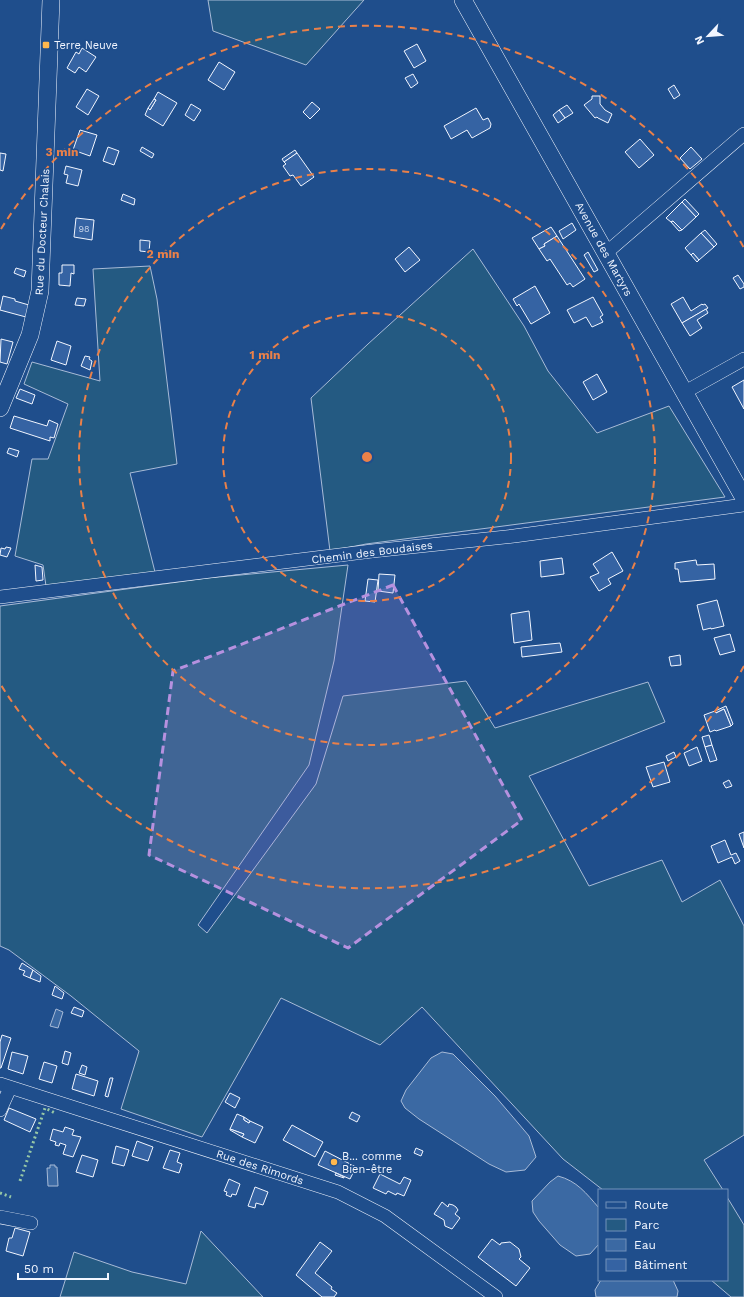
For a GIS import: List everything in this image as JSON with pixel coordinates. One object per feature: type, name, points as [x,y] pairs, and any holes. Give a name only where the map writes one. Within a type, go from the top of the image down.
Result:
[{"type":"main road","name":"Rue du Docteur Chalais","points":[[0,408],[30,335],[40,291],[51,0]]},
{"type":"main road","name":"Avenue des Martyrs","points":[[463,0],[744,498]]},
{"type":"street","points":[[606,253],[744,134]]},
{"type":"street","points":[[684,392],[744,359]]},
{"type":"street","name":"Chemin des Boudaises","points":[[0,597],[372,551],[514,536],[744,505]]},
{"type":"street","points":[[0,1110],[5,1086]]},
{"type":"street","name":"Rue des Rimords","points":[[5,1086],[338,1192],[386,1216],[496,1297]]},
{"type":"street","points":[[0,1217],[31,1223]]},
{"type":"highlighted area","points":[[393,585],[522,820],[348,948],[149,855],[173,671]]},
{"type":"green space","points":[[208,0],[364,0],[306,65],[213,31]]},
{"type":"green space","points":[[473,249],[524,326],[548,371],[597,433],[669,406],[725,497],[366,544],[330,551],[311,398]]},
{"type":"green space","points":[[150,266],[157,299],[177,464],[130,473],[155,572],[46,586],[43,565],[15,556],[32,459],[48,459],[68,404],[24,384],[32,362],[100,381],[93,269]]},
{"type":"green space","points":[[348,565],[334,661],[309,765],[198,925],[207,933],[316,784],[343,696],[466,681],[495,728],[648,682],[665,722],[529,776],[589,886],[662,860],[682,902],[720,880],[744,926],[744,1135],[704,1160],[722,1189],[602,1189],[563,1159],[422,1007],[380,1045],[281,998],[202,1137],[121,1109],[139,1051],[71,996],[9,950],[0,946],[0,606],[208,578]]},
{"type":"green space","points":[[728,1199],[744,1225],[744,1297],[731,1297],[712,1281],[728,1281]]},
{"type":"green space","points":[[201,1231],[263,1297],[60,1297],[74,1252],[132,1272],[186,1284]]},
{"type":"water","points":[[56,1009],[63,1012],[58,1028],[50,1026]]},
{"type":"water","points":[[442,1052],[453,1054],[495,1096],[529,1136],[536,1157],[525,1170],[506,1172],[489,1164],[419,1119],[405,1108],[401,1101],[406,1090],[431,1058]]},
{"type":"water","points":[[50,1165],[55,1165],[55,1167],[57,1167],[58,1186],[48,1186],[47,1168],[50,1168]]},
{"type":"water","points":[[558,1176],[571,1181],[576,1184],[598,1207],[598,1245],[590,1254],[576,1256],[560,1245],[533,1212],[532,1201],[550,1182]]},
{"type":"water","points":[[600,1281],[673,1281],[678,1291],[677,1297],[596,1297],[595,1290]]},
{"type":"building","points":[[417,44],[426,61],[414,68],[404,51]]},
{"type":"building","points":[[82,48],[96,57],[86,72],[79,67],[75,73],[67,68],[76,52],[79,54]]},
{"type":"building","points":[[219,62],[235,72],[224,90],[208,80]]},
{"type":"building","points":[[413,74],[418,83],[411,88],[405,78]]},
{"type":"building","points":[[674,85],[680,95],[674,99],[668,89]]},
{"type":"building","points":[[87,89],[99,96],[88,115],[76,107]]},
{"type":"building","points":[[158,92],[177,103],[163,126],[145,115],[148,108],[150,110],[156,100],[154,99]]},
{"type":"building","points":[[592,96],[600,96],[600,104],[605,110],[612,114],[608,123],[597,117],[595,118],[584,105],[592,99]]},
{"type":"building","points":[[154,99],[156,100],[150,110],[148,108]]},
{"type":"building","points":[[312,102],[320,109],[310,119],[303,112]]},
{"type":"building","points":[[191,104],[201,110],[194,121],[185,115]]},
{"type":"building","points":[[567,105],[573,113],[565,118],[559,110]]},
{"type":"building","points":[[476,108],[483,120],[488,118],[491,124],[490,128],[472,138],[467,130],[451,139],[444,126]]},
{"type":"building","points":[[559,110],[565,118],[558,123],[553,115]]},
{"type":"building","points":[[80,130],[97,135],[90,156],[73,150]]},
{"type":"building","points":[[640,139],[654,155],[639,168],[625,152]]},
{"type":"building","points":[[108,147],[119,151],[114,165],[103,161]]},
{"type":"building","points":[[142,147],[154,154],[152,158],[140,151]]},
{"type":"building","points":[[691,147],[702,159],[690,169],[680,158]]},
{"type":"building","points":[[295,150],[297,153],[284,162],[282,159]]},
{"type":"building","points":[[0,153],[6,154],[3,171],[0,170]]},
{"type":"building","points":[[297,153],[314,177],[301,186],[293,175],[290,176],[283,166],[286,164],[284,162]]},
{"type":"building","points":[[66,166],[82,170],[78,186],[66,183],[68,175],[64,174]]},
{"type":"building","points":[[123,194],[135,199],[134,205],[121,200]]},
{"type":"building","points":[[685,199],[699,214],[696,217],[682,202]]},
{"type":"building","points":[[682,202],[696,217],[682,230],[673,221],[671,222],[666,218]]},
{"type":"building","points":[[76,218],[94,220],[92,240],[74,237]]},
{"type":"building","points":[[673,221],[682,230],[679,231],[671,222]]},
{"type":"building","points":[[572,223],[576,230],[563,239],[559,231]]},
{"type":"building","points":[[551,227],[557,236],[539,249],[532,238]]},
{"type":"building","points":[[705,230],[717,244],[714,247],[701,233]]},
{"type":"building","points":[[701,233],[714,247],[699,260],[693,253],[691,255],[685,248]]},
{"type":"building","points":[[557,236],[585,279],[573,287],[570,283],[567,285],[550,259],[547,261],[539,249]]},
{"type":"building","points":[[140,240],[150,241],[149,252],[140,251]]},
{"type":"building","points":[[409,247],[420,260],[405,272],[395,259]]},
{"type":"building","points":[[588,252],[598,270],[594,272],[584,255]]},
{"type":"building","points":[[693,253],[699,260],[697,262],[691,255]]},
{"type":"building","points":[[62,265],[74,265],[74,274],[71,273],[70,286],[59,285],[59,273],[62,273]]},
{"type":"building","points":[[16,268],[26,271],[24,277],[14,273]]},
{"type":"building","points":[[738,275],[744,284],[744,287],[740,289],[733,278]]},
{"type":"building","points":[[535,286],[550,313],[531,324],[519,304],[517,306],[513,299]]},
{"type":"building","points":[[3,296],[29,305],[26,317],[0,310]]},
{"type":"building","points":[[593,297],[603,315],[600,317],[603,322],[592,327],[586,317],[574,323],[567,310]]},
{"type":"building","points":[[683,297],[691,311],[702,304],[705,304],[708,308],[682,323],[671,304]]},
{"type":"building","points":[[77,298],[86,299],[84,306],[75,305]]},
{"type":"building","points":[[706,309],[708,313],[697,320],[702,328],[690,336],[682,323]]},
{"type":"building","points":[[1,339],[13,342],[7,364],[0,362]]},
{"type":"building","points":[[57,341],[71,346],[66,365],[51,360]]},
{"type":"building","points":[[85,356],[90,357],[89,359],[92,361],[90,370],[81,366]]},
{"type":"building","points":[[597,374],[607,392],[593,400],[583,382]]},
{"type":"building","points":[[744,380],[744,409],[732,387]]},
{"type":"building","points":[[20,389],[35,395],[32,404],[16,398]]},
{"type":"building","points":[[14,416],[47,426],[49,420],[58,424],[54,438],[50,437],[50,441],[10,428]]},
{"type":"building","points":[[9,448],[19,451],[17,457],[7,453]]},
{"type":"building","points":[[6,547],[11,548],[7,557],[0,555],[1,548],[5,549]]},
{"type":"building","points":[[612,552],[623,571],[608,579],[611,584],[599,591],[590,577],[599,573],[593,564]]},
{"type":"building","points":[[562,558],[564,574],[541,577],[540,561]]},
{"type":"building","points":[[696,560],[697,565],[714,564],[715,579],[680,582],[678,569],[675,569],[675,563]]},
{"type":"building","points":[[35,565],[42,567],[43,580],[36,581]]},
{"type":"building","points":[[379,574],[395,575],[393,593],[378,591]]},
{"type":"building","points":[[368,579],[378,580],[375,602],[365,601]]},
{"type":"building","points":[[717,600],[724,626],[703,630],[697,605]]},
{"type":"building","points":[[529,611],[532,640],[514,643],[511,614]]},
{"type":"building","points":[[730,634],[735,651],[720,655],[714,638]]},
{"type":"building","points":[[560,643],[562,652],[522,657],[521,647]]},
{"type":"building","points":[[680,655],[681,665],[671,666],[669,657]]},
{"type":"building","points":[[726,706],[733,724],[731,726],[724,709],[716,713],[715,711]]},
{"type":"building","points":[[724,709],[731,726],[710,732],[704,715],[715,711],[716,713]]},
{"type":"building","points":[[709,735],[712,745],[705,747],[702,737]]},
{"type":"building","points":[[712,745],[717,760],[710,762],[705,747]]},
{"type":"building","points":[[697,747],[702,761],[689,766],[684,753]]},
{"type":"building","points":[[674,752],[676,757],[668,761],[666,756]]},
{"type":"building","points":[[664,762],[670,782],[653,787],[646,767]]},
{"type":"building","points":[[729,780],[732,786],[726,788],[723,783]]},
{"type":"building","points":[[744,832],[744,848],[739,834]]},
{"type":"building","points":[[725,840],[731,855],[736,853],[740,861],[735,864],[732,857],[718,863],[711,846]]},
{"type":"building","points":[[22,963],[33,970],[30,978],[23,975],[25,971],[19,969]]},
{"type":"building","points":[[33,970],[41,976],[40,982],[30,978]]},
{"type":"building","points":[[55,986],[64,993],[62,999],[52,995]]},
{"type":"building","points":[[74,1007],[84,1011],[82,1017],[71,1013]]},
{"type":"building","points":[[2,1035],[11,1038],[0,1068],[0,1042]]},
{"type":"building","points":[[65,1051],[71,1053],[68,1065],[62,1063]]},
{"type":"building","points":[[12,1052],[28,1056],[23,1074],[8,1069]]},
{"type":"building","points":[[44,1062],[57,1066],[52,1083],[39,1079]]},
{"type":"building","points":[[82,1065],[87,1067],[85,1075],[79,1073]]},
{"type":"building","points":[[76,1074],[98,1081],[94,1096],[72,1089]]},
{"type":"building","points":[[110,1078],[113,1078],[108,1097],[105,1096]]},
{"type":"building","points":[[230,1093],[240,1098],[235,1108],[225,1102]]},
{"type":"building","points":[[9,1108],[36,1119],[30,1132],[4,1120]]},
{"type":"building","points":[[352,1112],[360,1116],[357,1122],[349,1118]]},
{"type":"building","points":[[237,1114],[244,1117],[244,1120],[249,1123],[250,1121],[263,1127],[255,1143],[242,1137],[244,1134],[230,1129]]},
{"type":"building","points":[[244,1117],[250,1121],[249,1123],[244,1120]]},
{"type":"building","points":[[292,1125],[323,1142],[315,1157],[283,1140]]},
{"type":"building","points":[[65,1127],[74,1130],[72,1135],[81,1137],[73,1157],[63,1154],[66,1145],[60,1143],[59,1146],[55,1145],[56,1142],[50,1140],[53,1129],[63,1132]]},
{"type":"building","points":[[230,1129],[244,1134],[242,1137]]},
{"type":"building","points":[[137,1141],[153,1147],[148,1161],[132,1156]]},
{"type":"building","points":[[116,1146],[129,1150],[124,1166],[112,1163]]},
{"type":"building","points":[[416,1148],[423,1151],[421,1156],[414,1153]]},
{"type":"building","points":[[170,1150],[180,1153],[177,1162],[182,1164],[179,1173],[163,1168]]},
{"type":"building","name":"B... comme Bien-être","points":[[325,1151],[356,1167],[350,1179],[318,1165]]},
{"type":"building","points":[[82,1155],[98,1160],[93,1177],[76,1172]]},
{"type":"building","points":[[336,1173],[344,1177],[344,1178],[335,1175]]},
{"type":"building","points":[[380,1174],[400,1184],[404,1177],[411,1180],[404,1196],[397,1193],[396,1195],[388,1191],[386,1194],[373,1188]]},
{"type":"building","points":[[229,1179],[240,1184],[236,1195],[232,1194],[231,1197],[226,1195],[227,1192],[224,1191]]},
{"type":"building","points":[[255,1187],[268,1192],[263,1205],[256,1203],[255,1208],[248,1206]]},
{"type":"building","points":[[442,1202],[448,1207],[449,1204],[453,1205],[458,1210],[455,1214],[460,1218],[452,1229],[445,1226],[444,1220],[434,1214]]},
{"type":"building","points":[[15,1228],[30,1232],[23,1256],[6,1251],[9,1238],[12,1238]]},
{"type":"building","points":[[492,1239],[500,1245],[501,1243],[510,1242],[519,1249],[521,1257],[519,1259],[530,1268],[516,1286],[478,1257]]},
{"type":"building","points":[[320,1242],[332,1251],[315,1273],[337,1293],[334,1297],[322,1297],[296,1275]]},
{"type":"hedge","points":[[20,1181],[45,1108],[55,1113]]},
{"type":"hedge","points":[[0,1193],[11,1197]]},
{"type":"place","name":"Terre Neuve","points":[[46,45]]},
{"type":"place","name":"B... comme Bien-être","points":[[334,1162]]}]
